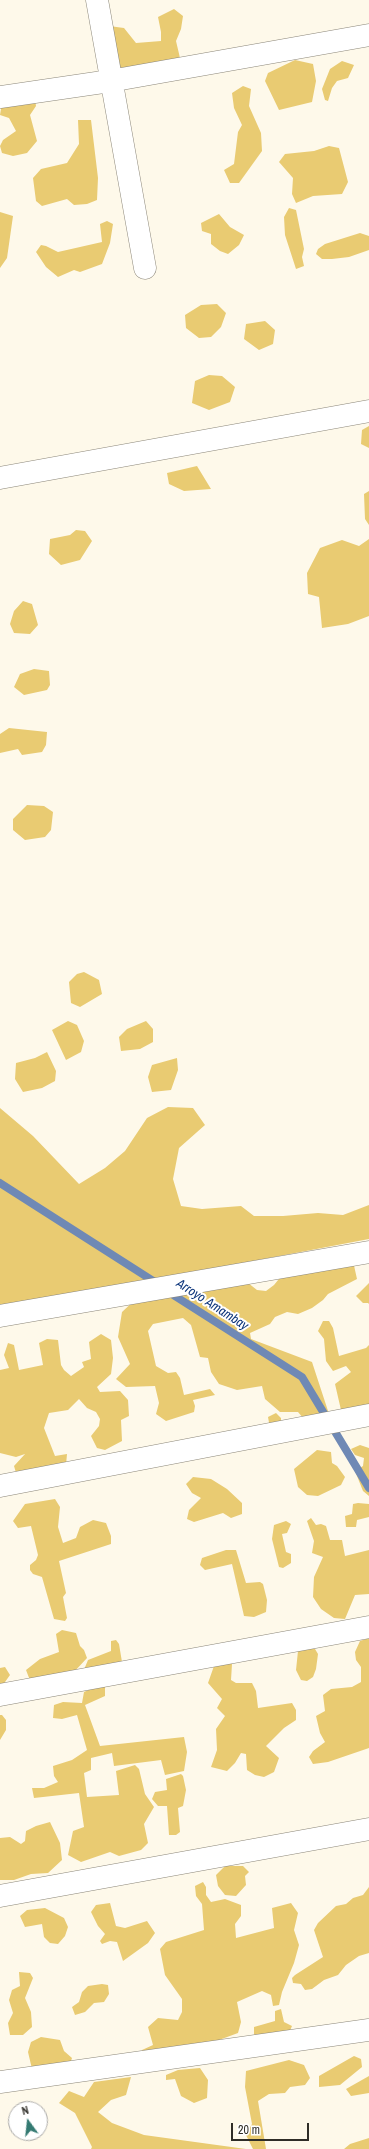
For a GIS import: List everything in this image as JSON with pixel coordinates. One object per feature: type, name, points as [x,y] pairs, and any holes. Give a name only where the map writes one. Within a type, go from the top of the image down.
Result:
[{"type":"street","points":[[97,0],[110,81],[145,268]]},
{"type":"street","points":[[0,97],[110,81],[369,35]]},
{"type":"street","points":[[0,478],[369,411]]},
{"type":"street","points":[[0,1316],[369,1252]]},
{"type":"street","points":[[0,1486],[363,1416]]},
{"type":"street","points":[[0,1695],[369,1627]]},
{"type":"street","points":[[0,1896],[369,1829]]},
{"type":"street","points":[[0,2082],[369,2030]]},
{"type":"shaded area","points":[[174,9],[183,16],[181,29],[176,41],[180,58],[127,79],[113,66],[109,26],[124,28],[136,43],[161,41],[158,17]]},
{"type":"shaded area","points":[[295,60],[313,64],[316,81],[312,102],[279,110],[265,81],[268,73]]},
{"type":"shaded area","points":[[342,61],[354,65],[348,78],[337,81],[332,88],[328,101],[325,100],[322,89],[330,69]]},
{"type":"shaded area","points":[[243,86],[251,89],[249,106],[261,133],[262,151],[239,183],[230,183],[224,170],[234,164],[238,132],[242,125],[234,108],[232,93]]},
{"type":"shaded area","points":[[34,94],[36,106],[30,115],[37,141],[27,153],[13,156],[2,153],[0,146],[3,140],[16,131],[9,118],[0,115],[2,103]]},
{"type":"shaded area","points":[[78,120],[91,120],[98,178],[97,200],[87,204],[74,205],[67,199],[42,206],[36,201],[33,178],[41,169],[67,163],[79,144]]},
{"type":"shaded area","points":[[329,146],[339,148],[348,182],[342,194],[313,196],[296,203],[292,194],[293,178],[279,162],[285,154],[314,151]]},
{"type":"shaded area","points":[[289,208],[296,210],[304,249],[302,257],[304,266],[296,269],[285,235],[284,217]]},
{"type":"shaded area","points":[[0,212],[13,216],[7,258],[0,268]]},
{"type":"shaded area","points":[[219,214],[230,227],[244,235],[239,245],[228,254],[220,251],[211,244],[211,234],[202,231],[201,223]]},
{"type":"shaded area","points":[[107,221],[113,224],[110,243],[102,264],[80,272],[74,270],[58,277],[46,267],[36,252],[41,245],[58,252],[102,242],[100,224]]},
{"type":"shaded area","points":[[360,233],[369,236],[369,250],[349,257],[332,259],[322,259],[316,254],[318,249],[325,244]]},
{"type":"shaded area","points":[[217,304],[226,313],[221,327],[211,337],[199,338],[186,328],[185,315],[201,305]]},
{"type":"shaded area","points":[[265,321],[275,330],[273,344],[259,350],[244,339],[246,324]]},
{"type":"shaded area","points":[[209,375],[222,376],[235,387],[230,402],[209,410],[192,403],[195,381]]},
{"type":"shaded area","points":[[369,426],[369,448],[361,444],[362,430]]},
{"type":"shaded area","points":[[197,466],[211,489],[184,491],[169,484],[167,473]]},
{"type":"shaded area","points":[[369,491],[369,525],[365,519],[364,494]]},
{"type":"shaded area","points":[[76,530],[85,531],[92,541],[80,560],[61,565],[49,554],[50,539],[70,535]]},
{"type":"shaded area","points":[[369,539],[369,616],[348,624],[322,628],[319,597],[308,594],[307,573],[320,548],[342,540],[359,546]]},
{"type":"shaded area","points":[[23,601],[32,604],[38,625],[30,634],[14,633],[10,624],[14,611]]},
{"type":"shaded area","points":[[34,669],[49,671],[50,685],[47,690],[24,695],[14,687],[20,674]]},
{"type":"shaded area","points":[[9,728],[47,732],[46,745],[42,752],[22,755],[18,749],[0,753],[0,734]]},
{"type":"shaded area","points":[[27,805],[44,806],[53,812],[51,830],[45,837],[25,840],[13,830],[13,819]]},
{"type":"shaded area","points":[[84,972],[99,980],[102,994],[80,1007],[71,1003],[69,982],[77,974]]},
{"type":"shaded area","points":[[68,1021],[77,1025],[84,1041],[81,1052],[66,1060],[52,1030]]},
{"type":"shaded area","points":[[146,1021],[153,1029],[153,1042],[140,1049],[121,1051],[119,1037],[127,1029]]},
{"type":"shaded area","points":[[47,1052],[56,1071],[55,1081],[42,1088],[23,1092],[15,1079],[16,1063],[35,1058]]},
{"type":"shaded area","points":[[177,1058],[178,1070],[171,1090],[152,1092],[148,1077],[152,1065]]},
{"type":"shaded area","points":[[168,1107],[193,1108],[205,1125],[179,1148],[173,1179],[181,1206],[202,1209],[241,1206],[254,1216],[283,1216],[318,1213],[343,1215],[369,1205],[369,1239],[0,1309],[0,1108],[33,1136],[79,1184],[105,1168],[125,1151],[147,1118]]},
{"type":"shaded area","points":[[353,1261],[357,1279],[328,1294],[323,1300],[312,1308],[298,1314],[287,1312],[275,1317],[270,1324],[250,1333],[251,1339],[312,1362],[329,1414],[304,1419],[298,1412],[280,1412],[265,1399],[262,1386],[237,1390],[219,1384],[211,1372],[208,1358],[200,1357],[191,1325],[183,1318],[153,1324],[148,1331],[156,1366],[168,1373],[176,1372],[180,1378],[184,1395],[210,1389],[215,1395],[193,1400],[195,1406],[194,1412],[166,1421],[156,1414],[159,1403],[155,1386],[126,1387],[116,1379],[130,1364],[118,1337],[122,1312],[137,1298],[243,1279],[257,1290],[266,1291],[274,1285],[283,1274]]},
{"type":"shaded area","points":[[369,1283],[369,1304],[363,1303],[356,1296]]},
{"type":"shaded area","points":[[323,1321],[329,1321],[333,1328],[339,1356],[366,1348],[369,1345],[369,1409],[341,1410],[335,1384],[351,1372],[346,1366],[333,1371],[326,1361],[324,1339],[318,1331]]},
{"type":"shaded area","points":[[101,1334],[111,1340],[113,1358],[111,1374],[97,1387],[100,1392],[120,1391],[128,1400],[129,1416],[121,1420],[122,1441],[105,1450],[97,1448],[91,1436],[99,1426],[100,1419],[96,1412],[87,1408],[79,1399],[68,1410],[49,1413],[44,1428],[55,1456],[67,1454],[66,1465],[17,1476],[14,1466],[25,1454],[16,1457],[0,1453],[0,1370],[9,1368],[4,1355],[8,1343],[14,1345],[19,1370],[43,1365],[39,1343],[47,1339],[58,1340],[61,1365],[71,1376],[84,1367],[82,1362],[91,1359],[89,1342]]},
{"type":"shaded area","points":[[276,1413],[281,1418],[281,1424],[265,1445],[258,1447],[254,1445],[270,1428],[268,1417]]},
{"type":"shaded area","points":[[360,1445],[369,1448],[369,1496],[363,1491],[355,1471],[363,1466],[364,1458],[355,1455],[351,1449]]},
{"type":"shaded area","points":[[317,1450],[331,1452],[332,1463],[337,1466],[345,1477],[341,1485],[318,1496],[307,1495],[298,1487],[294,1469]]},
{"type":"shaded area","points":[[193,1477],[211,1479],[227,1489],[242,1503],[242,1514],[231,1518],[223,1513],[194,1522],[187,1519],[189,1510],[201,1498],[192,1493],[186,1484]]},
{"type":"shaded area","points":[[55,1499],[60,1507],[58,1527],[63,1543],[76,1538],[80,1527],[93,1520],[106,1523],[111,1536],[111,1544],[59,1561],[66,1593],[63,1597],[67,1618],[65,1621],[54,1619],[42,1577],[33,1574],[30,1570],[30,1565],[36,1560],[38,1555],[31,1526],[18,1528],[13,1521],[25,1504]]},
{"type":"shaded area","points":[[353,1504],[369,1504],[369,1517],[357,1520],[356,1527],[346,1527],[345,1516],[352,1514]]},
{"type":"shaded area","points":[[311,1518],[316,1525],[321,1524],[326,1526],[330,1540],[342,1540],[345,1556],[369,1550],[369,1594],[355,1595],[345,1619],[334,1618],[321,1609],[313,1597],[314,1577],[323,1557],[312,1553],[314,1541],[307,1521]]},
{"type":"shaded area","points":[[286,1521],[291,1524],[287,1533],[282,1534],[286,1552],[291,1554],[291,1563],[283,1568],[279,1567],[272,1539],[274,1525]]},
{"type":"shaded area","points":[[226,1550],[236,1550],[246,1583],[260,1582],[263,1584],[267,1600],[266,1612],[254,1617],[244,1616],[232,1564],[205,1570],[200,1565],[202,1558]]},
{"type":"shaded area","points":[[62,1630],[76,1633],[80,1646],[84,1650],[87,1658],[74,1672],[31,1683],[26,1670],[40,1659],[59,1652],[56,1634]]},
{"type":"shaded area","points":[[369,1638],[369,1748],[328,1762],[313,1764],[309,1757],[313,1751],[325,1742],[320,1733],[316,1716],[325,1711],[323,1695],[331,1689],[352,1687],[361,1682],[361,1667],[356,1660],[355,1652],[360,1641]]},
{"type":"shaded area","points":[[116,1640],[119,1644],[122,1662],[83,1672],[88,1660],[111,1651],[111,1641]]},
{"type":"shaded area","points":[[311,1647],[315,1649],[318,1654],[316,1669],[313,1677],[307,1681],[301,1680],[296,1670],[298,1651]]},
{"type":"shaded area","points":[[230,1661],[232,1664],[231,1680],[236,1683],[252,1683],[256,1691],[258,1708],[292,1703],[296,1710],[296,1720],[284,1728],[266,1746],[279,1758],[274,1772],[264,1777],[255,1775],[247,1770],[246,1754],[241,1753],[235,1763],[227,1771],[211,1767],[217,1750],[216,1729],[225,1716],[217,1708],[222,1699],[208,1683],[214,1666]]},
{"type":"shaded area","points":[[5,1667],[10,1675],[0,1689],[0,1668]]},
{"type":"shaded area","points":[[105,1686],[105,1696],[85,1705],[100,1746],[184,1737],[187,1752],[184,1771],[165,1775],[161,1760],[114,1766],[112,1753],[91,1758],[91,1770],[84,1773],[87,1797],[119,1795],[116,1771],[135,1765],[139,1769],[145,1794],[154,1807],[144,1824],[148,1843],[141,1850],[119,1856],[110,1852],[81,1862],[68,1855],[73,1831],[84,1827],[79,1793],[34,1798],[32,1788],[44,1788],[58,1782],[54,1776],[53,1766],[72,1760],[87,1750],[77,1715],[62,1719],[53,1718],[54,1705],[63,1702],[82,1703],[84,1692],[93,1688]]},
{"type":"shaded area","points":[[0,1715],[2,1715],[6,1720],[6,1730],[0,1740]]},
{"type":"shaded area","points":[[181,1774],[183,1776],[186,1790],[183,1806],[178,1808],[180,1832],[176,1835],[169,1835],[167,1806],[158,1806],[152,1799],[155,1792],[167,1790],[166,1779]]},
{"type":"shaded area","points":[[50,1822],[60,1843],[62,1860],[48,1873],[31,1874],[14,1880],[0,1880],[0,1838],[10,1837],[21,1844],[25,1841],[26,1831]]},
{"type":"shaded area","points":[[225,1866],[243,1866],[249,1872],[245,1876],[246,1885],[236,1896],[225,1895],[218,1886],[216,1875]]},
{"type":"shaded area","points":[[203,1882],[206,1887],[206,1895],[211,1902],[225,1899],[241,1905],[241,1916],[235,1924],[236,1938],[274,1928],[272,1908],[291,1903],[298,1913],[294,1930],[299,1945],[294,1963],[282,1992],[279,2005],[273,2006],[271,1995],[262,1991],[237,2002],[241,2022],[238,2033],[219,2040],[178,2048],[144,2060],[142,2050],[153,2045],[148,2027],[158,2018],[178,2020],[182,2012],[182,1999],[165,1975],[160,1949],[166,1942],[204,1930],[202,1904],[196,1896],[195,1886]]},
{"type":"shaded area","points":[[369,1887],[369,1953],[359,1956],[346,1965],[338,1975],[324,1980],[312,1989],[305,1990],[301,1984],[293,1983],[292,1978],[295,1975],[323,1957],[314,1930],[318,1923],[336,1906],[346,1904],[353,1898],[363,1895]]},
{"type":"shaded area","points":[[110,1903],[116,1926],[125,1928],[147,1921],[155,1933],[148,1943],[123,1961],[117,1942],[110,1941],[102,1944],[100,1941],[105,1934],[98,1926],[91,1912],[96,1905]]},
{"type":"shaded area","points":[[45,1908],[64,1918],[68,1927],[65,1936],[58,1944],[50,1943],[44,1937],[42,1924],[25,1927],[20,1916],[27,1910]]},
{"type":"shaded area","points":[[19,1972],[30,1973],[33,1978],[25,1998],[31,2012],[32,2027],[23,2035],[10,2035],[8,2023],[13,2013],[9,2000],[12,1990],[20,1986]]},
{"type":"shaded area","points":[[102,1984],[108,1985],[109,1994],[104,2002],[94,2003],[85,2012],[75,2015],[72,2007],[79,2002],[82,1992],[88,1986]]},
{"type":"shaded area","points":[[281,2009],[284,2022],[292,2026],[288,2035],[258,2039],[254,2034],[254,2027],[275,2021],[275,2011]]},
{"type":"shaded area","points":[[41,2037],[60,2040],[64,2051],[72,2058],[70,2064],[32,2069],[28,2052],[31,2042]]},
{"type":"shaded area","points":[[354,2056],[361,2059],[362,2067],[340,2085],[319,2087],[319,2076]]},
{"type":"shaded area","points":[[289,2060],[304,2065],[310,2078],[305,2085],[290,2087],[285,2093],[269,2094],[258,2101],[266,2149],[253,2149],[246,2135],[252,2124],[245,2087],[246,2071]]},
{"type":"shaded area","points":[[200,2068],[208,2080],[207,2098],[194,2103],[181,2096],[175,2079],[166,2080],[166,2075],[178,2070]]},
{"type":"shaded area","points":[[369,2076],[369,2093],[351,2096],[346,2089]]},
{"type":"shaded area","points":[[131,2077],[126,2095],[111,2100],[98,2112],[112,2123],[144,2135],[246,2149],[91,2149],[92,2147],[75,2113],[59,2103],[69,2091],[84,2097],[94,2082]]},
{"type":"shaded area","points":[[369,2138],[369,2149],[344,2149],[350,2144]]},
{"type":"waterway","name":"Arroyo Amambay","points":[[0,1183],[158,1284]]},
{"type":"waterway","name":"Arroyo Amambay","points":[[167,1291],[302,1377],[369,1488]]}]
